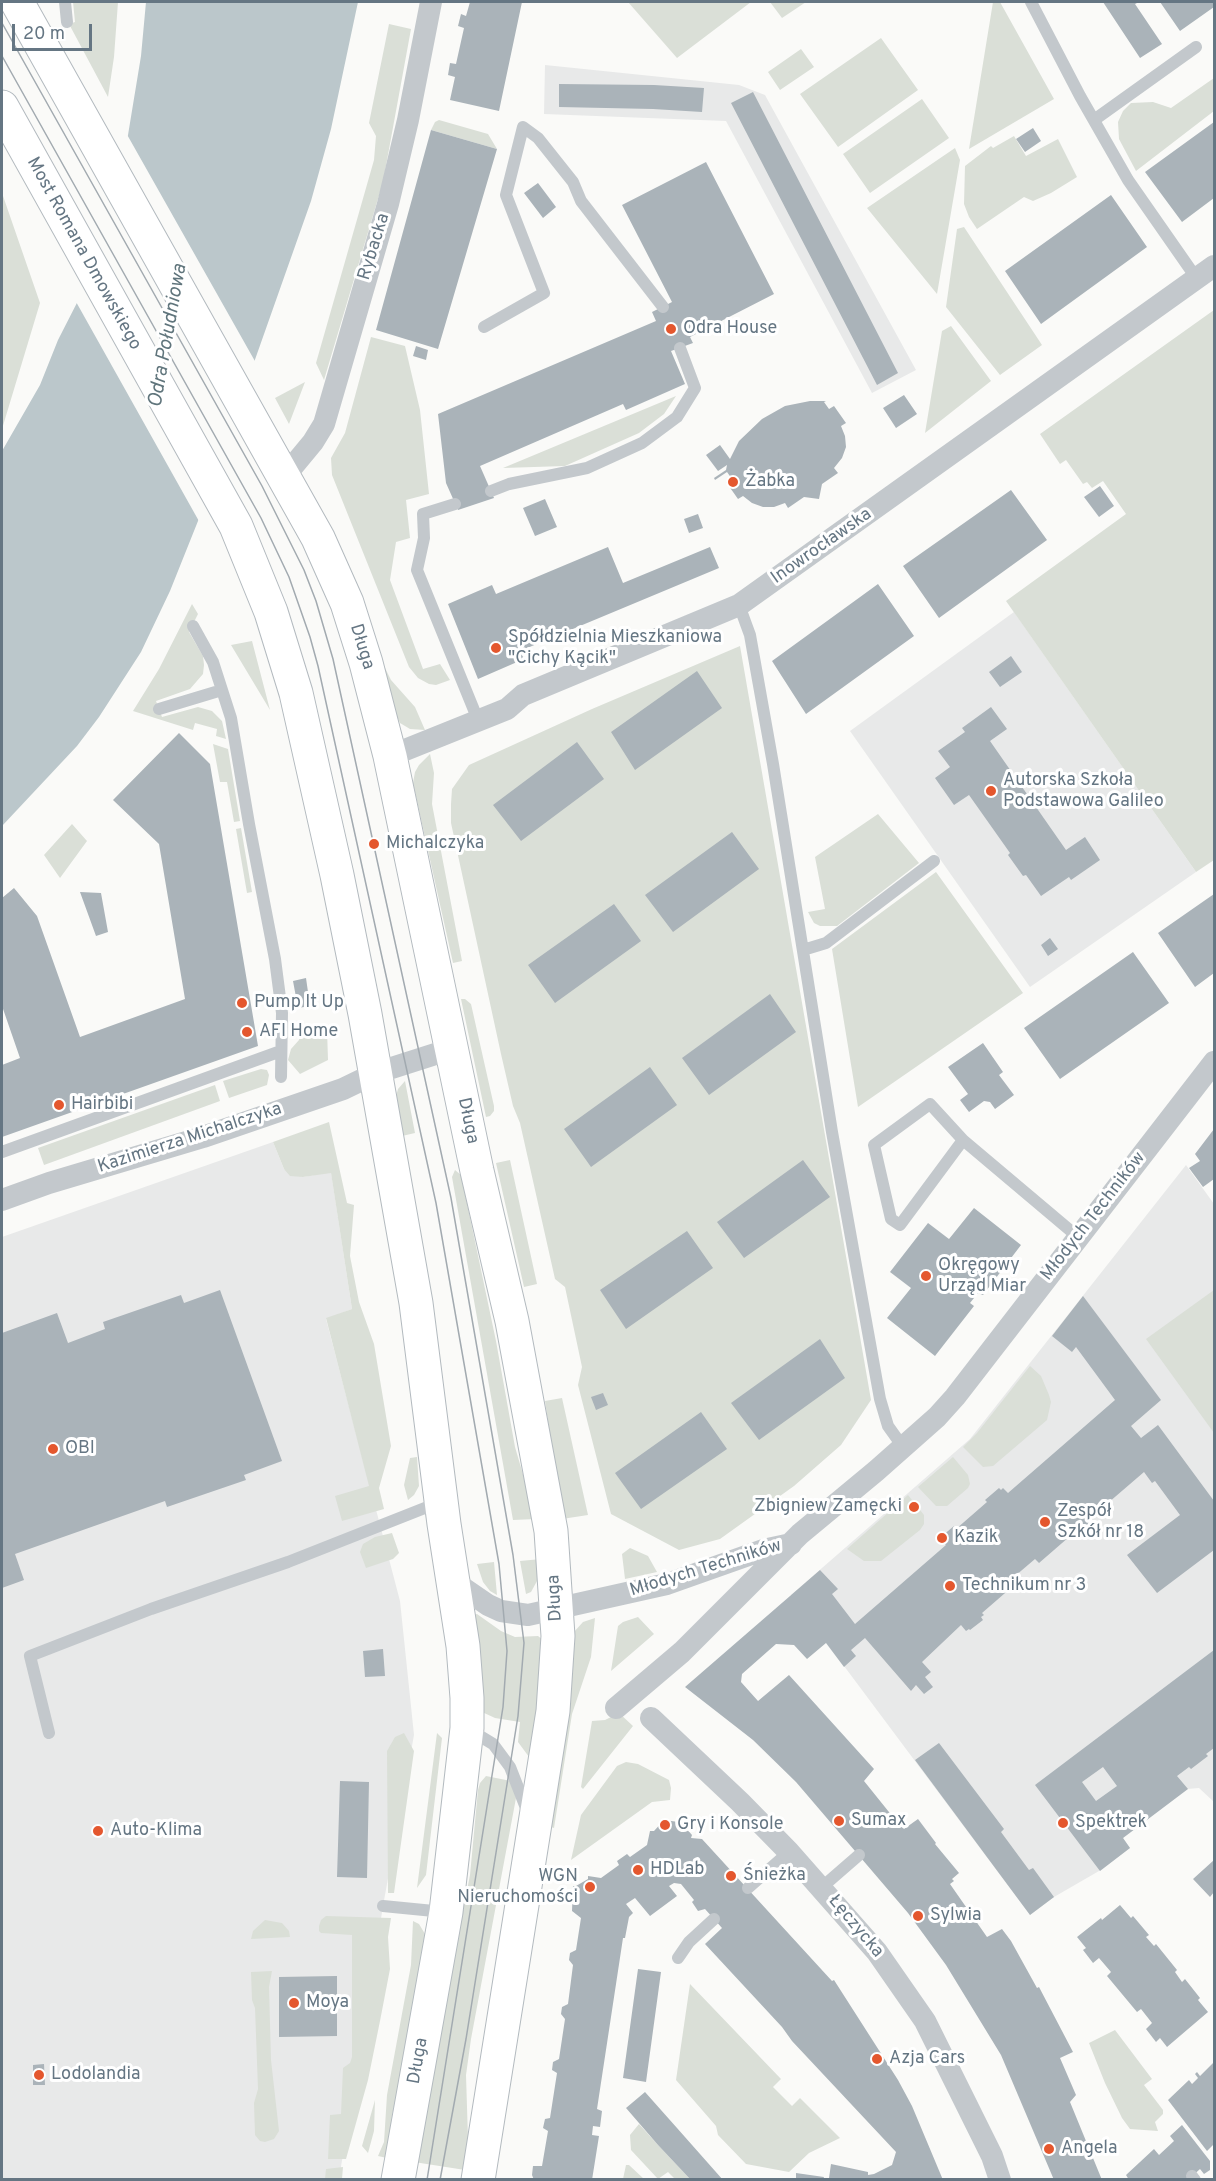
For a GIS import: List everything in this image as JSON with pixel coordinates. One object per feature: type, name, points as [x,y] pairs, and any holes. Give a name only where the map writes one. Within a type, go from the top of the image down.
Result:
[{"type":"street","name":"Rybacka","points":[[284,477],[313,442],[324,424],[388,204],[431,2]]},
{"type":"street","name":"Długa","points":[[23,11],[318,538],[347,603],[366,663],[390,756],[451,1049],[512,1321],[553,1548],[558,1636],[553,1711],[478,2180]]},
{"type":"street","name":"Most Romana Dmowskiego","points":[[2,107],[237,525]]},
{"type":"street","name":"Inowrocławska","points":[[390,756],[507,709],[524,695],[739,605],[1206,273]]},
{"type":"street","name":"Długa","points":[[237,525],[274,620],[296,693],[337,875],[376,1073],[416,1303],[441,1502],[463,1646],[467,1728],[446,1912],[398,2180]]},
{"type":"street","name":"Kazimierza Michalczyka","points":[[2,1200],[49,1183],[203,1137],[340,1090],[376,1073],[451,1049]]},
{"type":"street","name":"Młodych Techników","points":[[616,1708],[682,1652],[800,1534],[937,1417],[955,1397],[1215,1062]]},
{"type":"street","name":"Młodych Techników","points":[[453,1581],[488,1605],[501,1611],[528,1615],[667,1584],[763,1550],[791,1544]]},
{"type":"street","name":"Łęczycka","points":[[651,1718],[789,1852],[878,1952],[925,2021],[992,2156],[1000,2180]]},
{"type":"lane","points":[[65,2],[67,22]]},
{"type":"lane","points":[[1031,2],[1128,180],[1206,273]]},
{"type":"lane","points":[[1094,120],[1196,47]]},
{"type":"lane","points":[[484,327],[544,293],[506,195],[523,127],[538,138],[573,182],[581,201],[663,307]]},
{"type":"lane","points":[[491,491],[509,484],[587,468],[642,443],[677,417],[695,388],[680,348]]},
{"type":"lane","points":[[455,504],[423,514],[424,538],[417,570],[478,720]]},
{"type":"lane","points":[[739,605],[750,635],[832,1132],[880,1399],[888,1426],[903,1447]]},
{"type":"lane","points":[[193,626],[213,662],[231,718],[275,959],[282,1013],[281,1077]]},
{"type":"lane","points":[[159,709],[222,690]]},
{"type":"lane","points":[[803,950],[826,943],[934,861]]},
{"type":"lane","points":[[2,1152],[281,1051]]},
{"type":"lane","points":[[963,1140],[900,1225],[891,1219],[874,1145],[930,1104],[963,1140],[1078,1238]]},
{"type":"lane","points":[[50,1733],[30,1656],[151,1609],[288,1562],[441,1502]]},
{"type":"lane","points":[[467,1728],[493,1744],[510,1767],[534,1828]]},
{"type":"lane","points":[[748,1888],[789,1852]]},
{"type":"lane","points":[[821,1888],[859,1855]]},
{"type":"lane","points":[[383,1906],[446,1912]]},
{"type":"lane","points":[[678,1958],[689,1942],[714,1919]]},
{"type":"shaded area","points":[[73,2],[118,2],[108,97],[69,24],[75,22]]},
{"type":"shaded area","points":[[628,2],[751,2],[677,58]]},
{"type":"shaded area","points":[[770,2],[806,2],[782,18]]},
{"type":"shaded area","points":[[993,2],[1000,2],[1054,99],[969,149]]},
{"type":"shaded area","points":[[389,24],[411,29],[383,182],[324,380],[316,363],[374,160],[376,136],[369,123]]},
{"type":"shaded area","points":[[881,38],[918,90],[838,147],[800,94]]},
{"type":"shaded area","points":[[801,49],[814,67],[780,90],[768,72]]},
{"type":"shaded area","points":[[545,65],[739,85],[765,95],[916,370],[872,393],[726,121],[544,114]]},
{"type":"shaded area","points":[[1214,78],[1214,111],[1136,171],[1119,139],[1118,122],[1123,111],[1131,103],[1153,102],[1171,108]]},
{"type":"shaded area","points":[[922,99],[949,138],[870,193],[843,154]]},
{"type":"shaded area","points":[[439,120],[488,134],[497,149],[431,130],[435,122]]},
{"type":"shaded area","points":[[1014,136],[1026,156],[1058,139],[1077,177],[1033,201],[1024,197],[977,229],[964,204],[965,166],[991,146],[993,148]]},
{"type":"shaded area","points":[[955,148],[960,160],[937,294],[867,208]]},
{"type":"shaded area","points":[[2,193],[40,303],[2,429]]},
{"type":"shaded area","points":[[964,227],[1042,345],[1000,375],[946,307],[957,229]]},
{"type":"shaded area","points":[[1214,310],[1214,860],[1196,872],[1006,601],[1126,514],[1103,481],[1092,488],[1087,482],[1083,484],[1066,460],[1060,464],[1040,434]]},
{"type":"shaded area","points":[[951,326],[991,381],[925,433],[942,331]]},
{"type":"shaded area","points":[[371,337],[405,346],[420,410],[429,494],[406,500],[410,538],[396,542],[390,580],[423,669],[440,664],[450,680],[436,685],[418,678],[409,667],[332,475],[331,458],[345,433]]},
{"type":"shaded area","points":[[305,382],[289,424],[275,398]]},
{"type":"shaded area","points":[[676,396],[664,414],[639,433],[565,466],[503,468]]},
{"type":"shaded area","points":[[192,604],[198,614],[189,632],[203,656],[203,674],[190,689],[156,701],[162,717],[198,707],[212,711],[222,721],[226,739],[216,736],[217,729],[195,723],[193,730],[133,711],[159,669]]},
{"type":"shaded area","points":[[1014,612],[1196,872],[1030,987],[850,731]]},
{"type":"shaded area","points":[[252,641],[270,710],[231,645]]},
{"type":"shaded area","points":[[740,646],[871,1400],[841,1445],[794,1486],[720,1539],[679,1550],[611,1514],[578,1385],[582,1367],[565,1287],[555,1279],[520,1123],[513,1106],[501,1054],[451,823],[452,789],[469,765],[592,709]]},
{"type":"shaded area","points":[[382,662],[391,680],[415,707],[425,730],[410,729],[400,723]]},
{"type":"shaded area","points":[[213,744],[228,749],[240,821],[234,822],[227,782],[220,782]]},
{"type":"shaded area","points":[[430,754],[434,773],[432,804],[462,961],[453,963],[413,783],[419,765]]},
{"type":"shaded area","points":[[878,814],[919,863],[837,926],[820,926],[814,923],[808,912],[825,909],[815,857]]},
{"type":"shaded area","points":[[72,824],[87,841],[60,878],[44,855]]},
{"type":"shaded area","points":[[241,828],[252,892],[247,893],[236,829]]},
{"type":"shaded area","points":[[936,872],[1023,993],[858,1107],[832,949]]},
{"type":"shaded area","points":[[461,999],[471,1004],[494,1106],[494,1111],[486,1117]]},
{"type":"shaded area","points":[[327,1029],[328,1060],[300,1074],[288,1060],[291,1049],[299,1040],[299,1035]]},
{"type":"shaded area","points":[[261,1069],[267,1070],[269,1075],[267,1085],[229,1098],[223,1081]]},
{"type":"shaded area","points":[[405,1081],[415,1133],[402,1136],[396,1096],[398,1089]]},
{"type":"shaded area","points":[[215,1085],[220,1101],[44,1165],[38,1148]]},
{"type":"shaded area","points":[[329,1122],[347,1203],[354,1205],[350,1256],[359,1302],[374,1344],[391,1446],[379,1488],[384,1509],[342,1521],[335,1496],[369,1486],[326,1318],[352,1309],[331,1173],[303,1177],[290,1176],[284,1169],[273,1142]]},
{"type":"shaded area","points":[[273,1142],[284,1169],[303,1177],[331,1172],[352,1309],[326,1319],[400,1601],[414,1735],[383,1906],[339,2179],[2,2179],[2,1237]]},
{"type":"shaded area","points":[[510,1160],[537,1284],[524,1287],[496,1163]]},
{"type":"shaded area","name":"Zespół Szkół nr 18","points":[[1186,1165],[1214,1204],[1214,1802],[1199,1788],[1187,1789],[1123,1838],[1130,1848],[1099,1871],[1054,1897],[1030,1915],[791,1595],[970,1439]]},
{"type":"shaded area","points":[[455,1170],[461,1175],[496,1341],[515,1447],[536,1519],[513,1520],[452,1177]]},
{"type":"shaded area","points":[[1214,1290],[1214,1433],[1146,1339]]},
{"type":"shaded area","points":[[1030,1366],[1041,1376],[1049,1395],[1051,1402],[1047,1420],[993,1466],[983,1467],[963,1447],[977,1433]]},
{"type":"shaded area","points":[[562,1398],[588,1515],[562,1519],[545,1401]]},
{"type":"shaded area","points":[[417,1457],[419,1486],[408,1500],[404,1485],[410,1458]]},
{"type":"shaded area","points":[[953,1457],[968,1475],[970,1484],[947,1506],[936,1506],[918,1487]]},
{"type":"shaded area","points":[[908,1495],[924,1515],[924,1524],[920,1530],[881,1561],[864,1561],[847,1549]]},
{"type":"shaded area","points":[[392,1533],[399,1553],[393,1559],[366,1568],[360,1552],[363,1544],[375,1537]]},
{"type":"shaded area","points":[[630,1548],[648,1556],[657,1572],[625,1579],[622,1554]]},
{"type":"shaded area","points":[[541,1559],[540,1575],[531,1592],[526,1594],[520,1561]]},
{"type":"shaded area","points":[[494,1562],[497,1595],[490,1591],[483,1582],[477,1564]]},
{"type":"shaded area","points":[[477,1614],[501,1631],[515,1637],[538,1636],[543,1640],[532,1761],[518,1742],[520,1722],[495,1718],[482,1712],[472,1615]]},
{"type":"shaded area","points":[[638,1617],[654,1634],[611,1671],[618,1626]]},
{"type":"shaded area","points":[[595,1618],[591,1657],[572,1714],[554,1828],[551,1827],[573,1633],[583,1622]]},
{"type":"shaded area","points":[[619,1713],[633,1726],[583,1789],[581,1787],[592,1721],[605,1720]]},
{"type":"shaded area","points":[[404,1733],[414,1751],[394,1893],[388,1893],[387,1751],[395,1737]]},
{"type":"shaded area","points":[[437,1733],[442,1738],[426,1875],[417,1888]]},
{"type":"shaded area","points":[[626,1762],[638,1764],[669,1780],[670,1800],[652,1802],[571,1860],[581,1815],[617,1766]]},
{"type":"shaded area","points":[[486,1776],[511,1781],[516,1798],[466,2075],[468,2139],[465,2170],[414,2162],[470,1875],[478,1790]]},
{"type":"shaded area","points":[[326,1916],[391,1918],[388,1937],[390,1969],[368,2080],[346,2159],[328,2159],[330,2115],[341,2114],[343,2068],[350,2063],[352,2057],[352,1935],[321,1933],[319,1926],[321,1920]]},
{"type":"shaded area","points":[[265,1920],[282,1923],[289,1931],[290,1937],[251,1939],[253,1931]]},
{"type":"shaded area","points":[[413,1921],[419,1924],[425,1934],[400,2083],[392,2115],[387,2158],[378,2156],[384,2142],[387,2095],[411,1965]]},
{"type":"shaded area","points":[[272,1971],[269,1987],[271,2060],[279,2131],[274,2139],[265,2142],[260,2141],[255,2135],[254,2103],[258,2089],[255,2008],[252,2000],[251,1972]]},
{"type":"shaded area","points":[[690,1984],[781,2079],[773,2087],[792,2106],[800,2098],[840,2138],[809,2153],[789,2172],[746,2164],[718,2135],[716,2126],[676,2080]]},
{"type":"shaded area","points":[[1115,2030],[1152,2079],[1144,2085],[1163,2110],[1163,2114],[1155,2122],[1158,2131],[1130,2129],[1105,2083],[1089,2043]]},
{"type":"shaded area","points":[[375,2100],[374,2131],[368,2153],[362,2146]]},
{"type":"shaded area","points":[[639,2124],[690,2179],[675,2179],[668,2172],[658,2179],[631,2150],[630,2135]]},
{"type":"shaded area","points":[[626,2165],[629,2165],[644,2179],[623,2179]]},
{"type":"shaded area","points":[[343,2167],[342,2179],[325,2179],[326,2169]]},
{"type":"water","name":"Odra Południowa","points":[[146,2],[358,2],[331,129],[311,201],[198,521],[170,591],[141,652],[99,717],[77,746],[2,826],[2,451],[40,385],[58,340],[83,291],[128,135],[141,56]]},
{"type":"pier","points":[[125,131],[256,363],[200,523],[75,300],[81,289]]},
{"type":"building","points":[[470,2],[522,2],[499,111],[450,100],[455,77],[448,75],[450,63],[456,64],[464,28],[458,26],[461,14],[466,16]]},
{"type":"building","points":[[1103,2],[1139,2],[1135,4],[1162,44],[1140,58]]},
{"type":"building","points":[[1160,2],[1214,2],[1214,7],[1180,31]]},
{"type":"building","points":[[559,84],[704,88],[702,112],[559,107]]},
{"type":"building","points":[[753,92],[898,373],[877,385],[731,103]]},
{"type":"building","points":[[1214,122],[1214,198],[1182,222],[1145,172]]},
{"type":"building","points":[[1033,128],[1041,141],[1025,152],[1016,139]]},
{"type":"building","points":[[431,130],[497,149],[438,349],[376,330]]},
{"type":"building","name":"Odra House","points":[[706,162],[774,294],[690,337],[693,343],[671,351],[685,384],[626,410],[623,404],[480,466],[494,498],[458,510],[446,483],[438,414],[656,321],[652,312],[672,302],[622,205]]},
{"type":"building","points":[[538,183],[556,207],[543,218],[524,193]]},
{"type":"building","points":[[1111,195],[1147,247],[1041,324],[1005,271]]},
{"type":"building","points":[[416,346],[428,350],[426,360],[413,356]]},
{"type":"building","points":[[904,395],[917,414],[896,428],[883,408]]},
{"type":"building","points":[[810,401],[826,401],[824,402],[829,409],[834,406],[846,423],[841,426],[846,447],[842,458],[834,468],[838,473],[822,484],[819,499],[804,497],[788,508],[785,503],[774,507],[763,507],[743,496],[738,499],[726,482],[732,479],[727,472],[715,480],[714,478],[726,470],[727,465],[718,471],[706,455],[720,445],[730,459],[739,441],[762,419],[785,406]]},
{"type":"building","points":[[1100,486],[1114,506],[1099,517],[1084,497]]},
{"type":"building","points":[[1011,490],[1047,540],[939,618],[903,566]]},
{"type":"building","points":[[545,499],[557,527],[535,536],[523,508]]},
{"type":"building","points":[[698,514],[703,528],[689,533],[684,519]]},
{"type":"building","points":[[608,547],[623,583],[710,547],[719,568],[520,651],[524,659],[478,679],[448,604],[492,585],[496,594]]},
{"type":"building","points":[[878,584],[914,636],[806,714],[772,661]]},
{"type":"building","points":[[1011,656],[1022,672],[1000,687],[989,672]]},
{"type":"building","points":[[697,671],[722,708],[635,770],[611,732]]},
{"type":"building","points":[[991,707],[1007,729],[990,741],[1066,850],[1085,837],[1100,860],[1071,880],[1069,877],[1041,896],[1008,855],[1010,853],[969,795],[954,805],[935,778],[950,767],[938,751],[965,732],[962,728]]},
{"type":"building","points":[[179,733],[210,764],[258,1046],[2,1137],[2,1065],[20,1058],[2,1006],[2,898],[14,888],[37,916],[80,1037],[185,999],[159,844],[113,800]]},
{"type":"building","points":[[577,742],[604,779],[521,841],[493,805]]},
{"type":"building","points":[[732,832],[759,869],[673,932],[645,895]]},
{"type":"building","points":[[80,892],[101,893],[108,932],[96,936]]},
{"type":"building","points":[[1214,894],[1214,973],[1195,987],[1158,933]]},
{"type":"building","points":[[614,904],[641,941],[555,1003],[528,965]]},
{"type":"building","points":[[1050,938],[1058,949],[1048,956],[1041,945]]},
{"type":"building","points":[[1133,952],[1169,1003],[1060,1079],[1024,1028]]},
{"type":"building","points":[[306,978],[310,1006],[298,1008],[293,981]]},
{"type":"building","points":[[770,994],[796,1032],[709,1095],[682,1058]]},
{"type":"building","points":[[983,1043],[1003,1072],[999,1075],[1014,1095],[995,1109],[990,1102],[984,1101],[969,1112],[960,1100],[968,1094],[948,1067]]},
{"type":"building","points":[[650,1067],[677,1105],[591,1167],[564,1129]]},
{"type":"building","points":[[1214,1129],[1214,1179],[1203,1187],[1189,1168],[1200,1161],[1195,1154]]},
{"type":"building","points":[[803,1160],[830,1197],[744,1258],[717,1222]]},
{"type":"building","points":[[974,1208],[1021,1245],[983,1295],[978,1293],[970,1303],[974,1306],[935,1356],[887,1318],[911,1288],[890,1272],[928,1223],[949,1239]]},
{"type":"building","points":[[687,1231],[713,1268],[626,1329],[600,1290]]},
{"type":"building","points":[[220,1290],[282,1461],[244,1475],[246,1480],[167,1507],[165,1501],[15,1554],[24,1580],[2,1588],[2,1333],[57,1313],[68,1343],[105,1329],[103,1322],[181,1295],[184,1303]]},
{"type":"building","points":[[1083,1296],[1161,1400],[1131,1426],[1141,1438],[1158,1425],[1214,1501],[1214,1550],[1157,1593],[1127,1555],[1180,1515],[1155,1481],[1152,1483],[1144,1472],[1087,1521],[1089,1525],[1087,1529],[1076,1538],[1071,1540],[1069,1537],[1039,1563],[1035,1559],[1008,1582],[1012,1587],[982,1613],[983,1620],[966,1631],[961,1625],[922,1662],[931,1672],[925,1677],[933,1687],[924,1694],[916,1685],[911,1691],[865,1638],[851,1650],[856,1656],[844,1667],[826,1643],[807,1659],[794,1645],[776,1644],[742,1674],[741,1682],[758,1701],[789,1675],[874,1769],[864,1781],[897,1822],[904,1829],[918,1819],[959,1873],[950,1884],[987,1937],[1002,1929],[1011,1941],[1037,1988],[1039,1987],[1073,2052],[1060,2058],[1076,2095],[1070,2102],[1102,2180],[1054,2180],[1001,2055],[946,1965],[908,1913],[796,1782],[753,1740],[685,1687],[820,1570],[838,1589],[832,1594],[855,1624],[946,1545],[941,1540],[944,1538],[942,1536],[954,1526],[956,1529],[987,1502],[985,1500],[999,1488],[1001,1490],[1003,1488],[1008,1493],[1115,1400],[1076,1347],[1072,1352],[1052,1336]]},
{"type":"building","points":[[820,1339],[845,1378],[759,1440],[731,1403]]},
{"type":"building","points":[[603,1393],[608,1405],[596,1410],[591,1397]]},
{"type":"building","points":[[701,1412],[727,1449],[641,1509],[615,1473]]},
{"type":"building","points":[[383,1649],[385,1676],[365,1677],[363,1651]]},
{"type":"building","points":[[1214,1650],[1214,1748],[1206,1754],[1208,1756],[1191,1769],[1189,1767],[1177,1776],[1188,1789],[1123,1838],[1130,1848],[1100,1871],[1035,1785]],"holes":[[[1103,1767],[1117,1786],[1096,1801],[1082,1782]]]},
{"type":"building","points":[[939,1743],[1004,1829],[1001,1832],[1029,1870],[1033,1868],[1054,1897],[1030,1915],[915,1760]]},
{"type":"building","points":[[340,1781],[369,1782],[367,1878],[337,1877]]},
{"type":"building","points":[[664,1820],[686,1823],[685,1827],[692,1835],[691,1838],[702,1839],[832,1981],[834,1980],[898,2080],[912,2106],[943,2180],[829,2178],[831,2164],[868,2172],[868,2175],[874,2174],[892,2165],[896,2152],[705,1944],[722,1928],[705,1909],[698,1911],[692,1902],[694,1900],[681,1884],[674,1883],[669,1886],[677,1896],[650,1916],[635,1898],[626,1904],[633,1913],[629,1917],[625,1938],[623,1938],[597,2109],[602,2111],[600,2127],[593,2126],[592,2135],[599,2136],[592,2180],[534,2180],[533,2166],[542,2166],[548,2131],[543,2128],[545,2119],[550,2118],[557,2073],[552,2070],[553,2062],[559,2059],[565,2019],[561,2014],[562,2007],[568,2004],[573,1965],[569,1960],[570,1953],[576,1950],[581,1918],[572,1911],[573,1886],[588,1879],[588,1876],[601,1878],[619,1865],[617,1861],[627,1854],[630,1857],[647,1845],[650,1831],[654,1831]]},
{"type":"building","points":[[1214,1860],[1214,1892],[1210,1897],[1193,1879]]},
{"type":"building","points":[[1120,1905],[1149,1935],[1146,1937],[1154,1946],[1156,1944],[1177,1970],[1175,1972],[1182,1982],[1185,1979],[1208,2012],[1167,2047],[1160,2038],[1156,2042],[1146,2029],[1152,2023],[1141,2009],[1137,2012],[1107,1976],[1111,1972],[1099,1958],[1093,1963],[1083,1950],[1086,1948],[1077,1937]]},
{"type":"building","points":[[638,1969],[661,1972],[646,2082],[623,2078]]},
{"type":"building","points":[[337,1976],[337,2036],[279,2037],[279,1977]]},
{"type":"building","points":[[1214,2062],[1214,2144],[1207,2151],[1168,2100],[1189,2080],[1192,2084],[1198,2078],[1195,2074],[1197,2072],[1200,2076]]},
{"type":"building","points":[[44,2064],[45,2085],[33,2085],[33,2065]]},
{"type":"building","points":[[645,2092],[723,2180],[690,2179],[658,2145],[626,2108]]},
{"type":"building","points":[[1182,2125],[1210,2161],[1210,2170],[1204,2174],[1200,2169],[1188,2180],[1129,2180],[1126,2175],[1154,2149],[1159,2155],[1174,2141],[1170,2136]]},
{"type":"building","points":[[796,2173],[824,2177],[823,2180],[796,2180]]},
{"type":"tram line","points":[[2,23],[262,486],[304,570],[316,601],[333,659],[451,1198],[513,1555],[524,1643],[518,1716],[466,2039],[440,2180]]},
{"type":"tram line","points":[[2,56],[261,518],[289,577],[318,666],[436,1203],[499,1564],[507,1651],[503,1707],[427,2180]]},
{"type":"place","name":"Odra House","points":[[671,329]]},
{"type":"place","name":"Żabka","points":[[733,482]]},
{"type":"place","name":"Spółdzielnia Mieszkaniowa \"Cichy Kącik\"","points":[[496,648]]},
{"type":"place","name":"Autorska Szkoła Podstawowa Galileo","points":[[991,791]]},
{"type":"place","name":"Michalczyka","points":[[374,844]]},
{"type":"place","name":"Pump It Up","points":[[242,1003]]},
{"type":"place","name":"AFI Home","points":[[247,1032]]},
{"type":"place","name":"Hairbibi","points":[[59,1105]]},
{"type":"place","name":"Okręgowy Urząd Miar","points":[[926,1276]]},
{"type":"place","name":"OBI","points":[[53,1449]]},
{"type":"place","name":"Zbigniew Zamęcki","points":[[914,1507]]},
{"type":"place","name":"Zespół Szkół nr 18","points":[[1045,1522]]},
{"type":"place","name":"Kazik","points":[[942,1538]]},
{"type":"place","name":"Technikum nr 3","points":[[950,1586]]},
{"type":"place","name":"Sumax","points":[[839,1821]]},
{"type":"place","name":"Spektrek","points":[[1063,1823]]},
{"type":"place","name":"Gry i Konsole","points":[[665,1825]]},
{"type":"place","name":"Auto-Klima","points":[[98,1831]]},
{"type":"place","name":"HDLab","points":[[638,1870]]},
{"type":"place","name":"Śnieżka","points":[[731,1876]]},
{"type":"place","name":"WGN Nieruchomości","points":[[590,1887]]},
{"type":"place","name":"Sylwia","points":[[918,1916]]},
{"type":"place","name":"Moya","points":[[294,2003]]},
{"type":"place","name":"Azja Cars","points":[[877,2059]]},
{"type":"place","name":"Lodolandia","points":[[39,2075]]},
{"type":"place","name":"Angela","points":[[1049,2149]]}]
